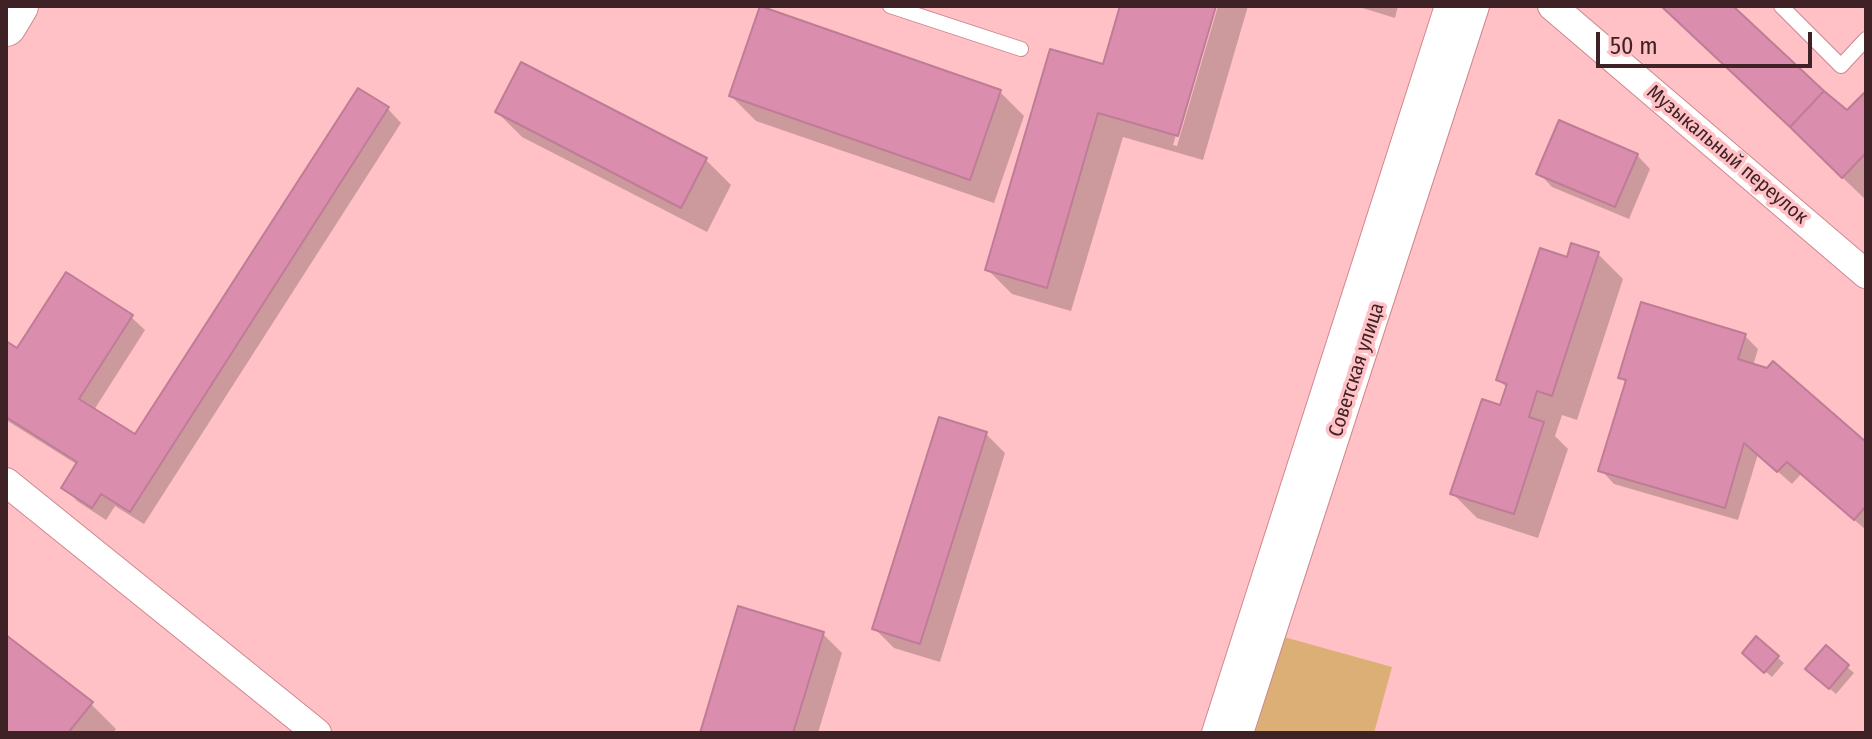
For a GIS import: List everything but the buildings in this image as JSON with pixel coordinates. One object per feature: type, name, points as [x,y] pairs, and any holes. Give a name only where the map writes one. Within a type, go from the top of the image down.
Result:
[{"type":"main road","points":[[6,26],[18,6]]},
{"type":"street","points":[[1216,733],[1449,6]]},
{"type":"street","name":"Советская улица","points":[[1239,733],[1475,6]]},
{"type":"street","name":"Музыкальный переулок","points":[[1552,6],[1866,274]]},
{"type":"street","points":[[6,482],[317,733]]},
{"type":"lane","points":[[890,6],[1021,49]]},
{"type":"lane","points":[[1781,6],[1841,66],[1866,39]]},
{"type":"shaded area","points":[[1284,637],[1392,667],[1374,733],[1255,733]]}]
